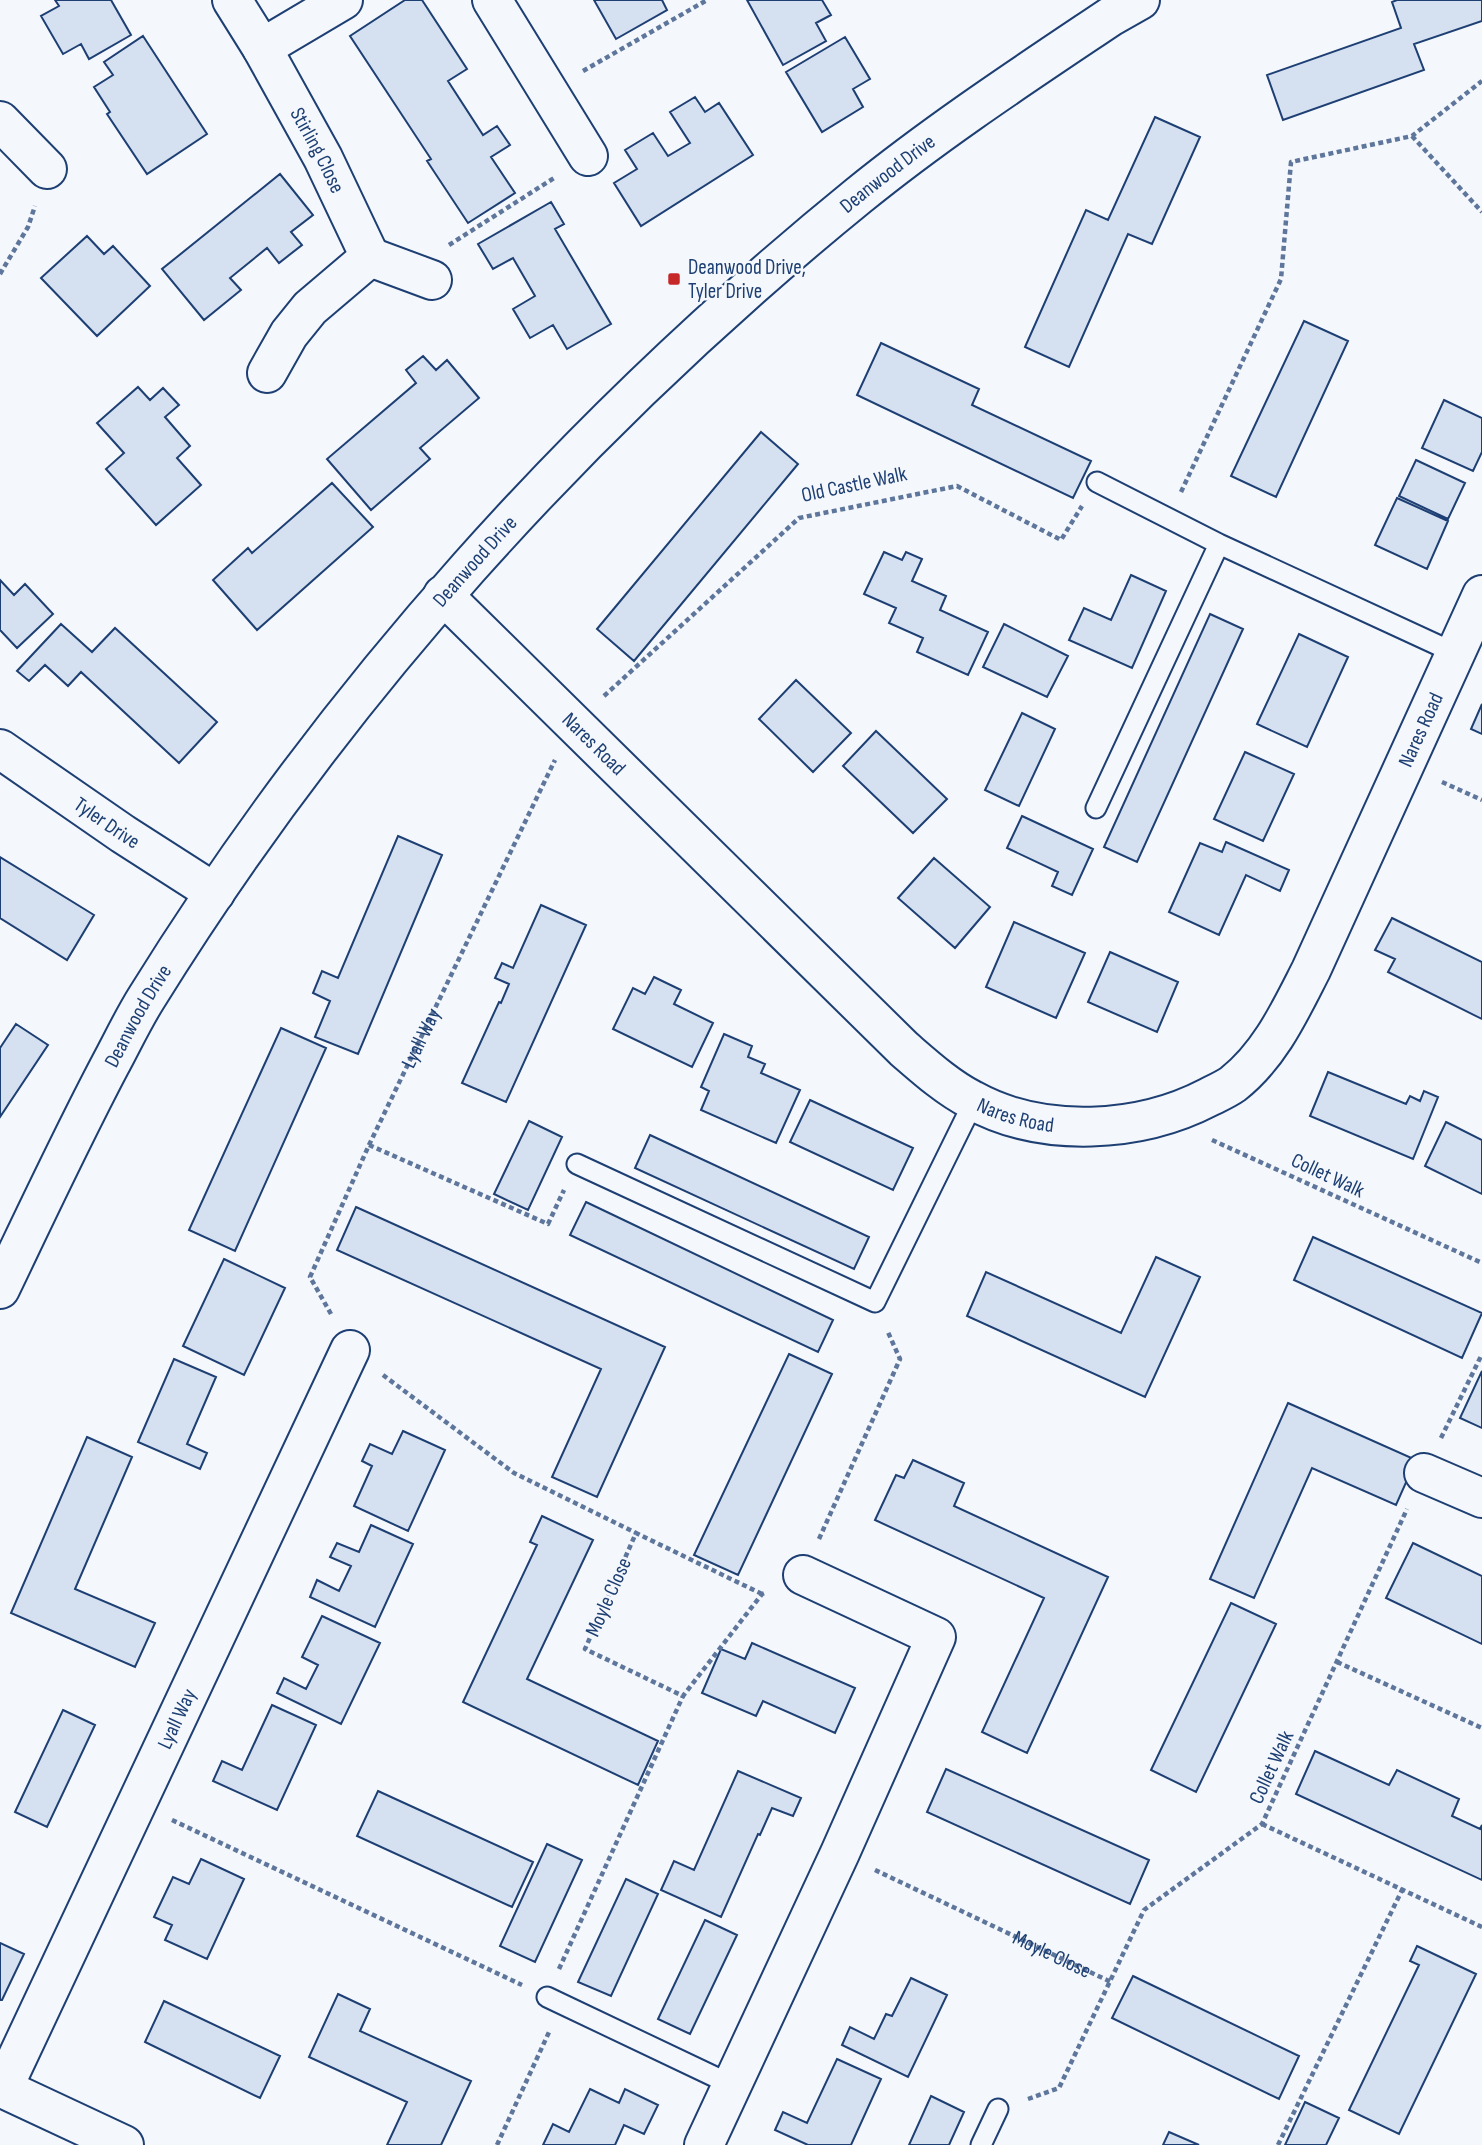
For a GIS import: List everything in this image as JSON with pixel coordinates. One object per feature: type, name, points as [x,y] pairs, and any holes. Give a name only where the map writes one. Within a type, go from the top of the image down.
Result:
[{"type":"street","name":"Stirling Close","points":[[232,0],[323,158],[370,257]]},
{"type":"street","points":[[262,48],[343,0]]},
{"type":"street","points":[[492,0],[587,156]]},
{"type":"street","name":"Deanwood Drive","points":[[0,1289],[93,1096],[145,1000],[215,893],[313,756],[443,595],[599,429],[724,310],[782,259],[939,134],[1088,32],[1140,0]]},
{"type":"street","points":[[0,121],[47,169]]},
{"type":"street","points":[[267,373],[289,334],[310,308],[370,257],[432,279]]},
{"type":"street","name":"Nares Road","points":[[443,595],[572,725],[904,1049],[942,1081],[974,1101],[1039,1123],[1072,1126],[1133,1122],[1190,1107],[1232,1085],[1280,1031],[1311,970],[1482,595]]},
{"type":"street","name":"Tyler Drive","points":[[0,749],[123,834],[215,893]]},
{"type":"street","name":"Lyall Way","points":[[1,2087],[350,1350]]},
{"type":"street","points":[[1424,1473],[1482,1498]]},
{"type":"street","points":[[704,2145],[840,1853],[936,1637],[803,1575]]},
{"type":"street","points":[[1,2087],[124,2145]]},
{"type":"lane","points":[[1097,482],[1219,544],[1455,653]]},
{"type":"lane","points":[[1097,808],[1219,544]]},
{"type":"lane","points":[[577,1164],[874,1302],[974,1101]]},
{"type":"lane","points":[[554,2000],[732,2085]]},
{"type":"lane","points":[[981,2145],[998,2109]]},
{"type":"path","points":[[549,90],[707,0]]},
{"type":"path","points":[[1168,518],[1280,279],[1291,162],[1412,136],[1482,81]]},
{"type":"path","points":[[1412,136],[1482,212]]},
{"type":"path","points":[[432,279],[443,250],[587,156]]},
{"type":"path","points":[[0,274],[28,227],[47,169]]},
{"type":"path","name":"Old Castle Walk","points":[[572,725],[799,518],[957,486],[1061,540],[1097,482]]},
{"type":"path","name":"Lyall Way","points":[[572,725],[369,1145],[310,1277],[350,1350],[514,1473],[636,1533]]},
{"type":"path","name":"Collet Walk","points":[[1161,1116],[1482,1263]]},
{"type":"path","points":[[369,1145],[548,1224],[577,1164]]},
{"type":"path","points":[[496,2145],[554,2000],[683,1696],[762,1594],[803,1575],[900,1359],[874,1302]]},
{"type":"path","name":"Collet Walk","points":[[998,2109],[1059,2088],[1144,1910],[1262,1824],[1482,1354]]},
{"type":"path","name":"Moyle Close","points":[[683,1696],[585,1649],[636,1533],[762,1594]]},
{"type":"path","points":[[1337,1662],[1482,1728]]},
{"type":"path","points":[[137,1803],[554,2000]]},
{"type":"path","points":[[1262,1824],[1482,1927]]},
{"type":"path","name":"Moyle Close","points":[[840,1853],[1111,1982]]},
{"type":"path","points":[[1278,2145],[1403,1888]]},
{"type":"building","points":[[55,0],[111,0],[131,35],[89,59],[81,44],[63,54],[41,16],[59,6]]},
{"type":"building","points":[[405,0],[422,0],[467,69],[448,81],[483,135],[497,126],[510,145],[491,157],[515,193],[468,223],[427,161],[431,159],[350,36]]},
{"type":"building","points":[[594,0],[662,0],[667,10],[616,39]]},
{"type":"building","points":[[747,0],[822,0],[831,15],[816,23],[826,41],[783,65]]},
{"type":"building","points":[[1482,0],[1482,21],[1414,44],[1424,70],[1283,120],[1267,75],[1401,28],[1392,2]]},
{"type":"building","points":[[143,36],[207,134],[147,174],[107,114],[110,112],[94,87],[113,75],[104,62]]},
{"type":"building","points":[[845,37],[870,79],[853,89],[863,107],[822,132],[786,72]]},
{"type":"building","points":[[695,97],[705,112],[719,103],[753,155],[641,226],[614,183],[637,169],[625,150],[653,133],[668,156],[690,143],[670,112]]},
{"type":"building","points":[[1155,117],[1200,137],[1152,244],[1128,234],[1069,367],[1025,347],[1086,210],[1108,220]]},
{"type":"building","points":[[280,174],[313,215],[291,232],[302,245],[279,263],[267,248],[230,278],[241,290],[204,320],[162,269]]},
{"type":"building","points":[[551,202],[564,224],[555,229],[611,324],[567,349],[553,325],[530,338],[513,309],[535,296],[513,258],[493,269],[478,244]]},
{"type":"building","points":[[87,236],[104,254],[113,246],[150,286],[97,336],[41,278]]},
{"type":"building","points":[[1304,321],[1348,341],[1276,497],[1231,476]]},
{"type":"building","points":[[881,343],[979,389],[972,405],[1091,461],[1073,498],[857,395]]},
{"type":"building","points":[[423,356],[436,370],[447,360],[479,398],[420,448],[430,459],[371,510],[327,459],[416,383],[406,370]]},
{"type":"building","points":[[138,387],[150,400],[163,388],[179,405],[165,417],[190,446],[177,458],[201,485],[156,525],[106,469],[124,453],[97,423]]},
{"type":"building","points":[[1444,400],[1482,418],[1482,452],[1473,471],[1422,448]]},
{"type":"building","points":[[761,432],[798,464],[634,661],[597,629]]},
{"type":"building","points":[[1416,460],[1465,483],[1448,519],[1399,496]]},
{"type":"building","points":[[332,483],[373,527],[257,630],[213,580],[248,548],[252,553]]},
{"type":"building","points":[[1397,498],[1448,521],[1427,569],[1375,545]]},
{"type":"building","points":[[884,552],[902,560],[906,552],[922,559],[912,581],[946,596],[940,610],[988,632],[968,675],[917,652],[923,638],[889,623],[896,608],[864,594]]},
{"type":"building","points":[[1131,575],[1166,591],[1132,668],[1069,640],[1084,608],[1111,620]]},
{"type":"building","points":[[0,580],[14,595],[25,584],[53,614],[17,648],[0,630]]},
{"type":"building","points":[[1210,614],[1243,629],[1137,862],[1104,847]]},
{"type":"building","points":[[61,624],[92,652],[115,628],[217,722],[179,763],[81,672],[68,686],[45,665],[29,681],[17,671]]},
{"type":"building","points":[[1004,624],[1068,656],[1047,697],[983,667]]},
{"type":"building","points":[[1299,634],[1348,657],[1307,747],[1257,724]]},
{"type":"building","points":[[796,680],[851,733],[813,772],[759,719]]},
{"type":"building","points":[[1482,704],[1482,734],[1471,729]]},
{"type":"building","points":[[1022,713],[1055,729],[1019,806],[985,790]]},
{"type":"building","points":[[876,731],[947,799],[913,833],[843,766]]},
{"type":"building","points":[[1245,752],[1294,774],[1263,841],[1214,819]]},
{"type":"building","points":[[1022,816],[1093,849],[1072,895],[1052,886],[1058,872],[1007,848]]},
{"type":"building","points":[[398,836],[442,855],[358,1054],[315,1037],[330,1001],[313,993],[322,971],[338,978]]},
{"type":"building","points":[[1226,842],[1289,870],[1280,891],[1246,875],[1219,935],[1169,912],[1200,843],[1222,852]]},
{"type":"building","points":[[0,857],[94,915],[67,960],[0,918]]},
{"type":"building","points":[[934,858],[990,907],[955,948],[898,898]]},
{"type":"building","points":[[541,905],[586,925],[506,1102],[462,1083],[509,984],[495,978],[502,963],[513,968]]},
{"type":"building","points":[[1392,918],[1482,962],[1482,1019],[1388,972],[1395,959],[1375,950]]},
{"type":"building","points":[[1014,922],[1085,953],[1056,1018],[986,987]]},
{"type":"building","points":[[1110,952],[1178,982],[1157,1032],[1088,1002]]},
{"type":"building","points":[[654,977],[681,990],[674,1004],[713,1023],[692,1067],[613,1029],[633,988],[645,994]]},
{"type":"building","points":[[16,1024],[48,1045],[0,1117],[0,1048]]},
{"type":"building","points":[[281,1028],[326,1048],[235,1251],[189,1230]]},
{"type":"building","points":[[724,1034],[752,1046],[748,1057],[765,1064],[761,1073],[800,1090],[776,1143],[701,1110],[709,1091],[701,1087]]},
{"type":"building","points":[[1328,1072],[1406,1104],[1410,1096],[1420,1101],[1424,1091],[1438,1097],[1413,1159],[1310,1116]]},
{"type":"building","points":[[810,1100],[913,1148],[893,1190],[790,1142]]},
{"type":"building","points":[[529,1121],[562,1137],[528,1210],[494,1194]]},
{"type":"building","points":[[1446,1122],[1482,1140],[1482,1194],[1425,1166]]},
{"type":"building","points":[[650,1135],[869,1237],[854,1269],[635,1168]]},
{"type":"building","points":[[586,1202],[833,1320],[818,1352],[570,1235]]},
{"type":"building","points":[[356,1207],[665,1347],[597,1497],[552,1477],[601,1369],[337,1250]]},
{"type":"building","points":[[1313,1237],[1482,1313],[1462,1358],[1294,1280]]},
{"type":"building","points":[[1156,1257],[1200,1277],[1145,1397],[967,1316],[986,1272],[1121,1333]]},
{"type":"building","points":[[224,1259],[285,1288],[244,1375],[183,1346]]},
{"type":"building","points":[[789,1354],[832,1374],[738,1575],[694,1555]]},
{"type":"building","points":[[174,1359],[216,1377],[187,1444],[207,1453],[200,1469],[138,1442]]},
{"type":"building","points":[[1482,1371],[1482,1428],[1460,1418]]},
{"type":"building","points":[[1288,1403],[1416,1460],[1396,1505],[1312,1468],[1254,1598],[1210,1579]]},
{"type":"building","points":[[403,1431],[445,1450],[408,1531],[354,1506],[372,1466],[362,1461],[370,1444],[392,1454]]},
{"type":"building","points":[[87,1437],[132,1457],[75,1589],[155,1623],[135,1667],[11,1613]]},
{"type":"building","points":[[913,1460],[964,1483],[954,1506],[1108,1577],[1027,1753],[982,1732],[1044,1598],[875,1520],[896,1475],[904,1478]]},
{"type":"building","points":[[542,1516],[593,1540],[527,1679],[658,1741],[638,1785],[463,1702],[537,1545],[530,1542]]},
{"type":"building","points":[[371,1525],[413,1544],[375,1627],[310,1597],[317,1580],[339,1591],[351,1566],[330,1557],[337,1543],[359,1552]]},
{"type":"building","points":[[1413,1543],[1482,1576],[1482,1644],[1386,1598]]},
{"type":"building","points":[[1231,1603],[1276,1624],[1196,1792],[1151,1770]]},
{"type":"building","points":[[322,1616],[380,1643],[341,1724],[277,1693],[284,1678],[306,1689],[318,1665],[302,1657]]},
{"type":"building","points":[[752,1643],[855,1688],[835,1733],[763,1701],[756,1716],[702,1693],[721,1649],[745,1659]]},
{"type":"building","points":[[272,1705],[316,1725],[277,1810],[213,1781],[222,1761],[242,1770]]},
{"type":"building","points":[[63,1710],[95,1725],[47,1827],[15,1812]]},
{"type":"building","points":[[1315,1751],[1389,1785],[1397,1770],[1459,1799],[1452,1816],[1480,1829],[1482,1825],[1482,1880],[1296,1794]]},
{"type":"building","points":[[946,1769],[1149,1860],[1130,1904],[927,1812]]},
{"type":"building","points":[[738,1771],[801,1798],[793,1816],[772,1808],[721,1917],[661,1890],[674,1861],[694,1870]]},
{"type":"building","points":[[378,1791],[533,1862],[512,1907],[357,1836]]},
{"type":"building","points":[[547,1844],[582,1860],[535,1962],[500,1946]]},
{"type":"building","points":[[201,1859],[244,1879],[207,1959],[165,1940],[172,1925],[154,1917],[173,1877],[189,1884]]},
{"type":"building","points":[[626,1879],[658,1894],[611,1996],[578,1982]]},
{"type":"building","points":[[705,1920],[737,1935],[690,2034],[658,2019]]},
{"type":"building","points":[[0,1943],[24,1954],[2,2000],[0,2000]]},
{"type":"building","points":[[1417,1946],[1476,1974],[1399,2134],[1349,2110],[1419,1965],[1410,1961]]},
{"type":"building","points":[[1133,1976],[1299,2056],[1279,2099],[1112,2018]]},
{"type":"building","points":[[911,1978],[947,1995],[908,2077],[842,2045],[850,2027],[874,2039],[886,2014],[892,2016]]},
{"type":"building","points":[[338,1994],[370,2009],[360,2031],[471,2081],[441,2145],[387,2145],[407,2102],[309,2057]]},
{"type":"building","points":[[164,2001],[280,2056],[260,2098],[145,2042]]},
{"type":"building","points":[[837,2059],[881,2079],[851,2145],[808,2145],[775,2130],[783,2112],[807,2123]]},
{"type":"building","points":[[590,2089],[619,2103],[625,2089],[658,2105],[644,2134],[624,2125],[615,2145],[543,2145],[553,2124],[569,2132]]},
{"type":"building","points":[[931,2096],[964,2112],[949,2145],[909,2145]]},
{"type":"building","points":[[1305,2102],[1339,2118],[1326,2145],[1285,2145]]},
{"type":"building","points":[[1169,2132],[1199,2145],[1163,2145]]},
{"type":"place","name":"Deanwood Drive, Tyler Drive","points":[[674,279]]}]
